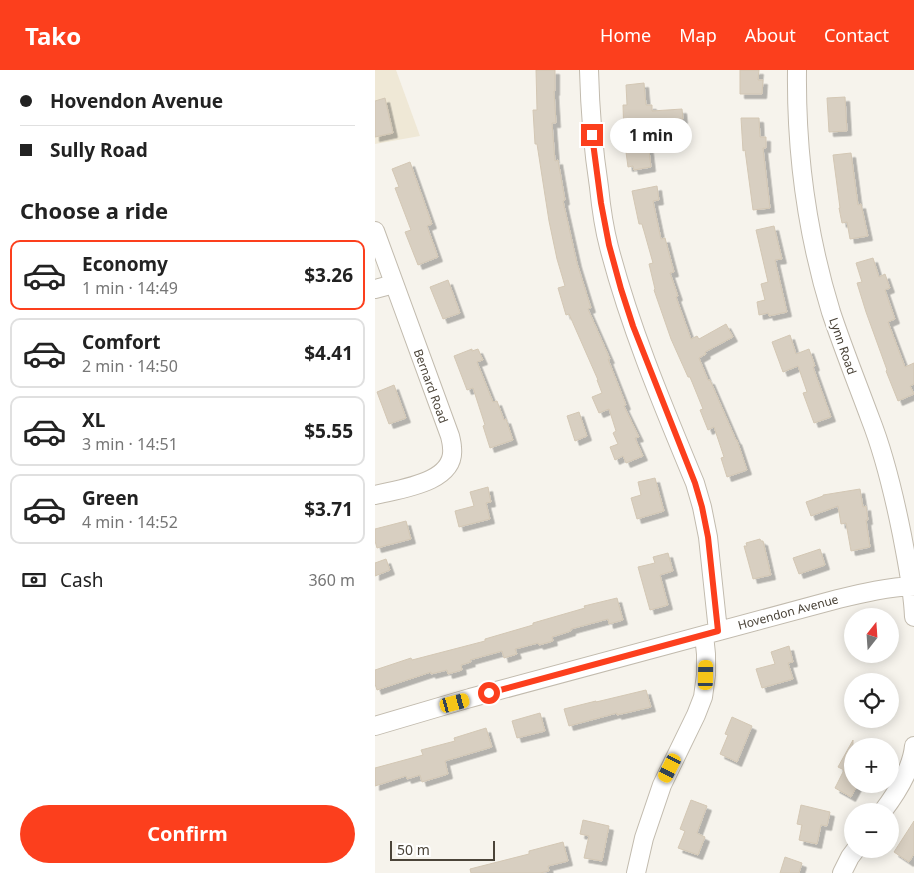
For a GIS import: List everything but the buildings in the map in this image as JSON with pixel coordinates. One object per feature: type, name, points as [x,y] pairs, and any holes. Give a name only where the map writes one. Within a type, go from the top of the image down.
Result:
[{"type":"street","points":[[589,70],[589,97],[596,168],[609,245],[633,326],[695,483],[708,537],[711,633],[706,654],[703,697],[696,716],[661,785],[644,838],[636,873]]},
{"type":"street","name":"Lynn Road","points":[[797,70],[799,129],[807,211],[817,258],[831,311],[850,368],[871,420],[891,485],[913,586],[914,617]]},
{"type":"street","name":"Bernard Road","points":[[375,230],[450,436],[453,449],[450,463],[441,474],[427,482],[375,495]]},
{"type":"street","points":[[375,289],[394,284]]},
{"type":"street","name":"Hovendon Avenue","points":[[375,726],[452,703],[866,592],[913,586]]},
{"type":"street","points":[[889,803],[904,776],[914,746]]},
{"type":"street","points":[[842,873],[850,858]]},
{"type":"shaded area","points":[[375,70],[396,70],[420,136],[375,144]]},
{"type":"route","points":[[489,693],[718,631],[712,567],[702,507],[695,483],[633,326],[621,289],[609,245],[601,203],[592,135]]}]
